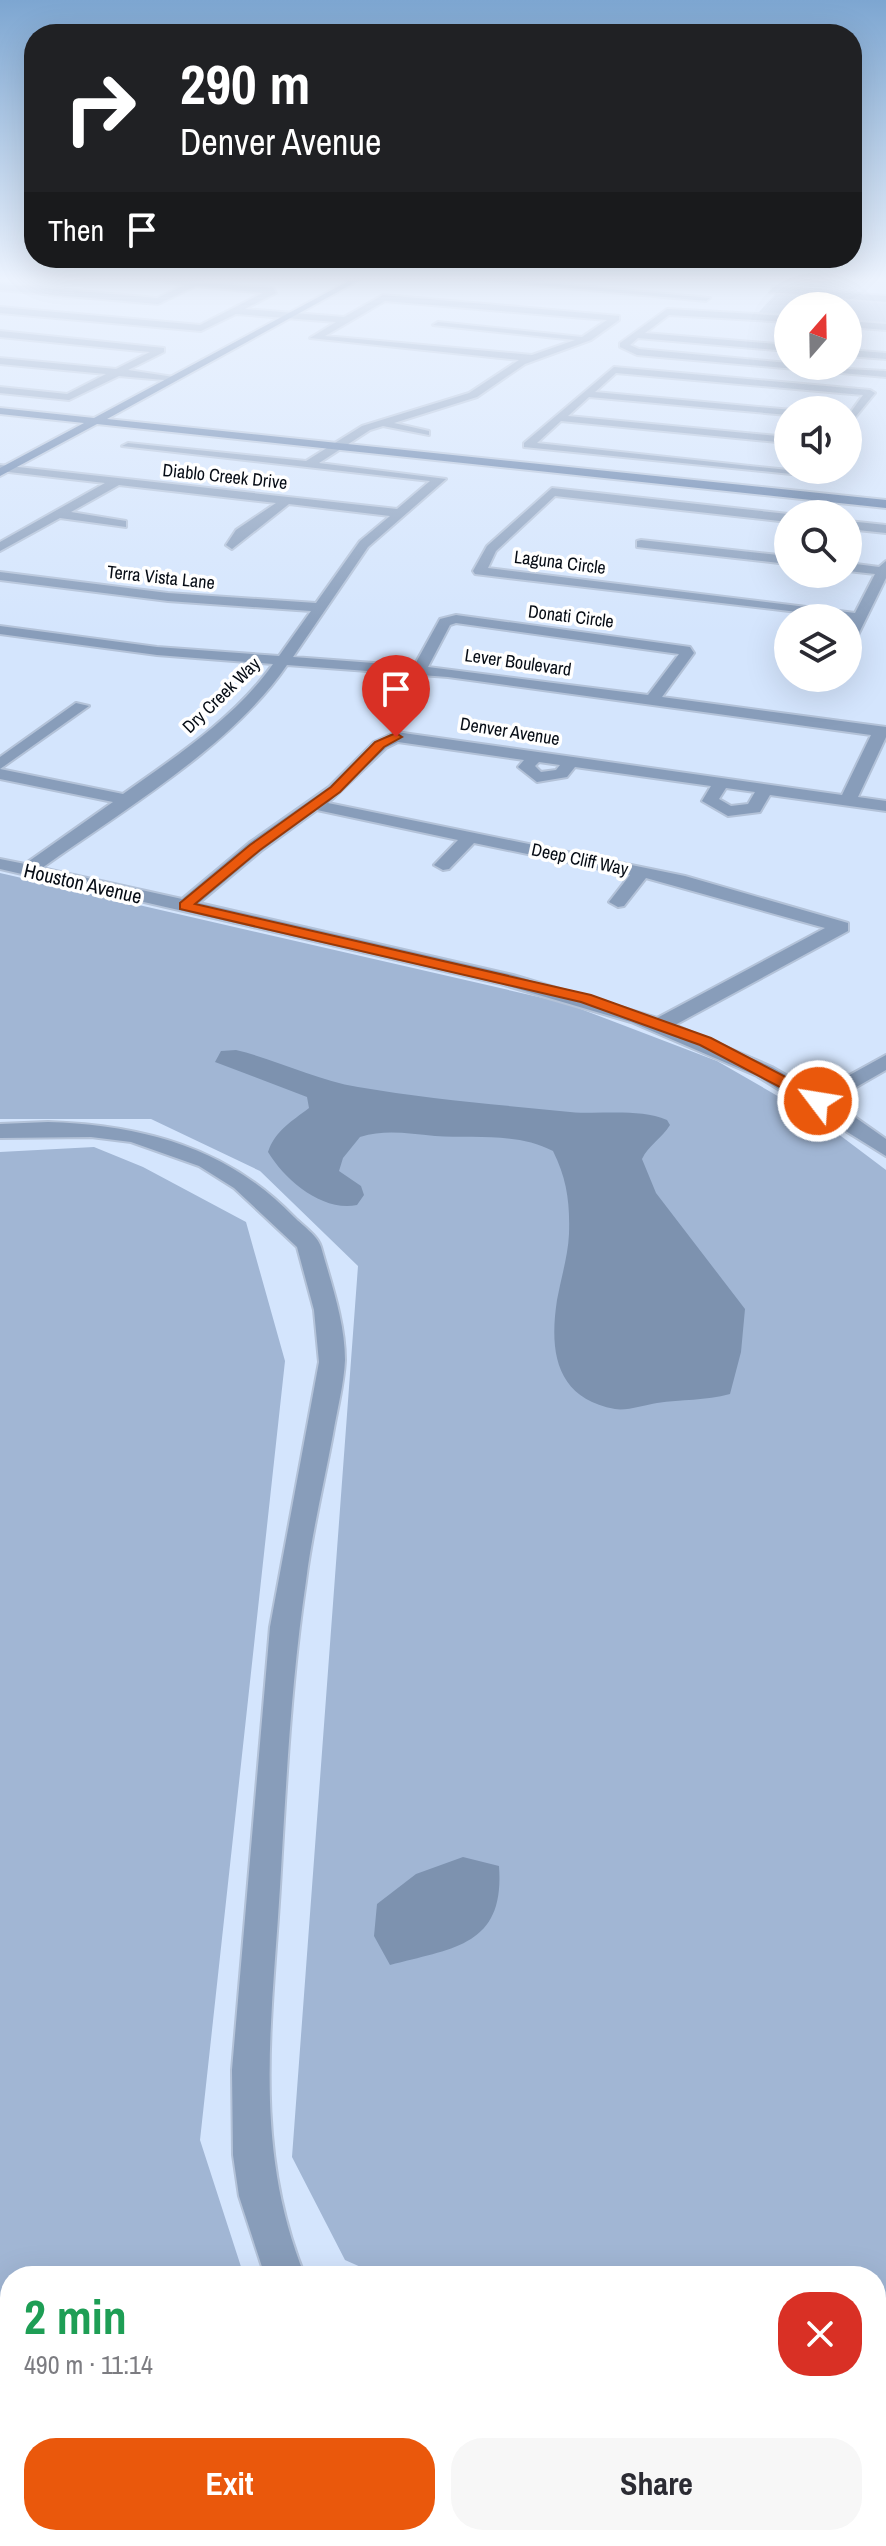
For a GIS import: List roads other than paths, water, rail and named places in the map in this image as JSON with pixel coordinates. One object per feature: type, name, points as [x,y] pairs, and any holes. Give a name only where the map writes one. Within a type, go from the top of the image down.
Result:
[{"type":"street","points":[[2,470],[140,397]]},
{"type":"street","points":[[128,446],[308,465],[335,446],[379,423],[467,397]]},
{"type":"street","points":[[584,397],[528,445],[774,469]]},
{"type":"street","points":[[618,397],[774,411]]},
{"type":"street","points":[[0,411],[886,504]]},
{"type":"street","points":[[559,418],[774,439]]},
{"type":"street","points":[[379,423],[425,433]]},
{"type":"street","points":[[648,479],[667,459]]},
{"type":"street","name":"Dry Creek Way","points":[[28,870],[165,774],[254,696],[364,544],[440,479],[308,465]]},
{"type":"street","name":"Diablo Creek Drive","points":[[2,470],[398,513]]},
{"type":"street","points":[[0,547],[116,482]]},
{"type":"street","points":[[725,511],[742,489]]},
{"type":"street","name":"Laguna Circle","points":[[774,516],[552,492],[491,549],[480,571],[774,607]]},
{"type":"street","points":[[232,545],[240,533],[286,501]]},
{"type":"street","points":[[57,514],[122,524]]},
{"type":"street","points":[[862,526],[886,529]]},
{"type":"street","points":[[641,544],[774,558]]},
{"type":"street","points":[[862,567],[884,568],[862,609]]},
{"type":"street","points":[[80,586],[105,569]]},
{"type":"street","name":"Terra Vista Lane","points":[[0,576],[168,597],[319,607]]},
{"type":"street","name":"Donati Circle","points":[[419,671],[445,622],[456,619],[685,650],[687,653],[652,701]]},
{"type":"street","name":"Lever Boulevard","points":[[0,630],[157,651],[419,671],[883,732]]},
{"type":"street","points":[[0,764],[81,706]]},
{"type":"street","points":[[848,800],[883,732]]},
{"type":"street","name":"Denver Avenue","points":[[185,906],[255,847],[315,805],[380,745],[396,737],[886,806]]},
{"type":"street","points":[[0,774],[126,800]]},
{"type":"street","points":[[721,783],[710,801],[728,811],[754,808],[765,789]]},
{"type":"street","name":"Deep Cliff Way","points":[[315,805],[642,871],[739,895],[841,927],[661,1024]]},
{"type":"street","points":[[443,865],[471,836]]},
{"type":"street","name":"Houston Avenue","points":[[0,864],[536,985],[661,1024],[738,1056],[818,1101],[886,1149]]},
{"type":"street","points":[[618,902],[642,871]]},
{"type":"street","points":[[818,1101],[886,1061]]},
{"type":"street","points":[[0,1131],[77,1127],[159,1140],[238,1181],[285,1218],[309,1246],[309,1268],[323,1299],[331,1331],[332,1362],[291,1582],[277,1699],[252,2040],[253,2178],[263,2223],[281,2266]]}]
